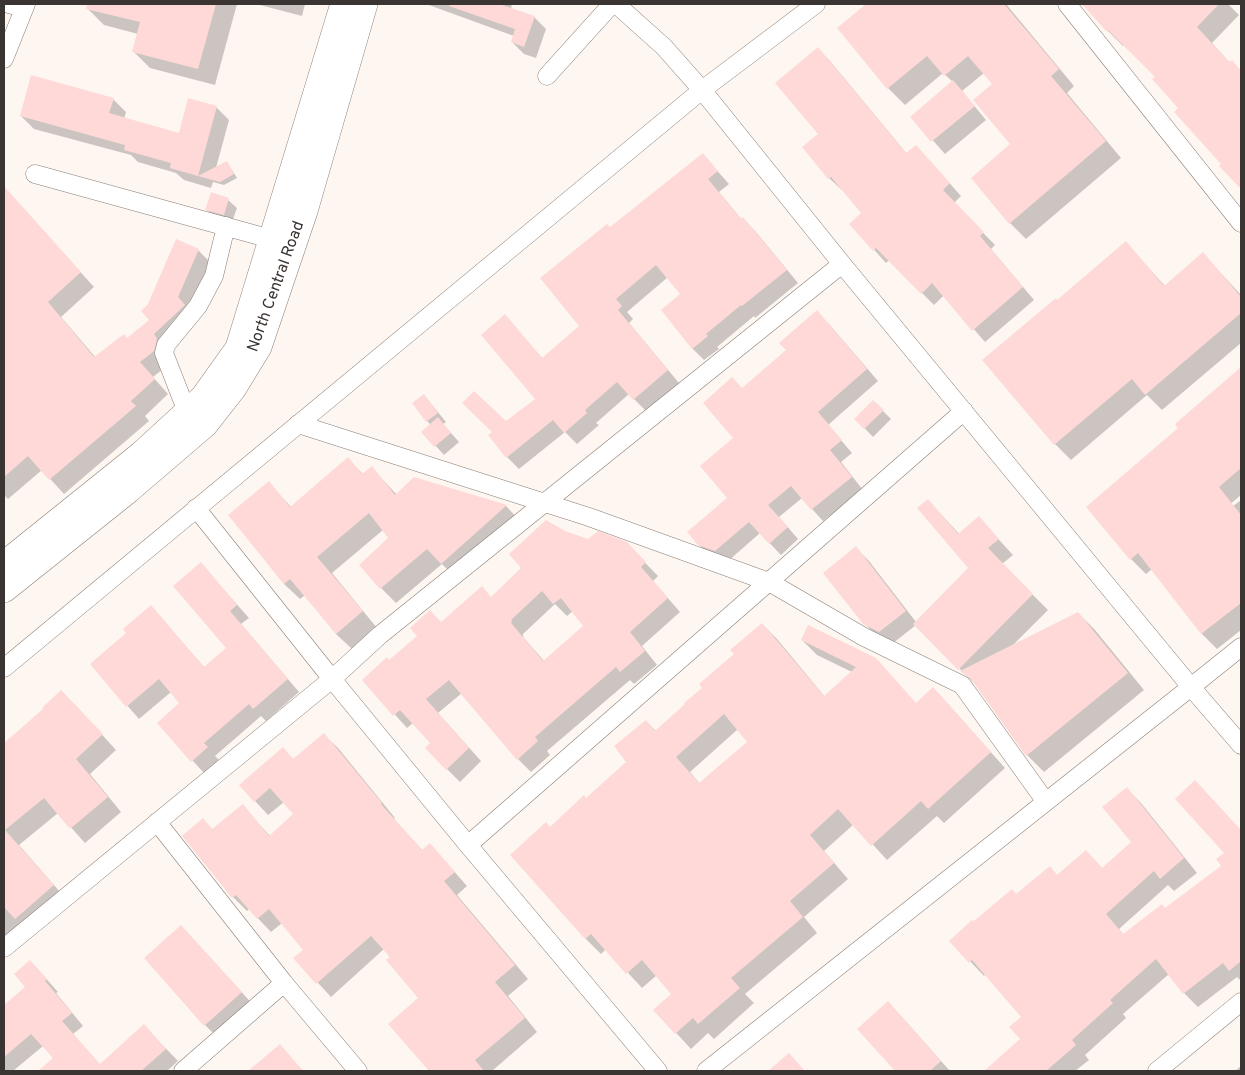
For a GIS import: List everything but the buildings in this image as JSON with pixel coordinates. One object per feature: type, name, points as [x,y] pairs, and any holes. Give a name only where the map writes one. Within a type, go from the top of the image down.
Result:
[{"type":"main road","name":"North Central Road","points":[[4,564],[141,454],[203,397],[238,348],[343,4]]},
{"type":"main road","name":"North Central Road","points":[[4,590],[128,491],[205,425],[234,388],[259,347],[305,211],[365,4]]},
{"type":"street","points":[[547,76],[612,4]]},
{"type":"street","points":[[616,4],[664,47],[702,90],[842,264],[1241,745]]},
{"type":"street","points":[[4,668],[702,90],[816,4]]},
{"type":"street","points":[[1068,4],[1241,223]]},
{"type":"street","points":[[4,59],[20,5]]},
{"type":"street","points":[[34,174],[271,239]]},
{"type":"street","points":[[186,412],[164,353],[166,345],[198,306],[214,276],[226,226]]},
{"type":"street","points":[[4,948],[332,679],[380,635],[842,264]]},
{"type":"street","points":[[468,846],[964,411]]},
{"type":"street","points":[[298,424],[638,534],[769,582],[864,636],[962,685],[1046,802]]},
{"type":"street","points":[[196,508],[468,846],[658,1071]]},
{"type":"street","points":[[706,1071],[1241,647]]},
{"type":"street","points":[[157,822],[284,982],[358,1071]]},
{"type":"street","points":[[183,1071],[284,982]]},
{"type":"street","points":[[1157,1071],[1241,1002]]}]
